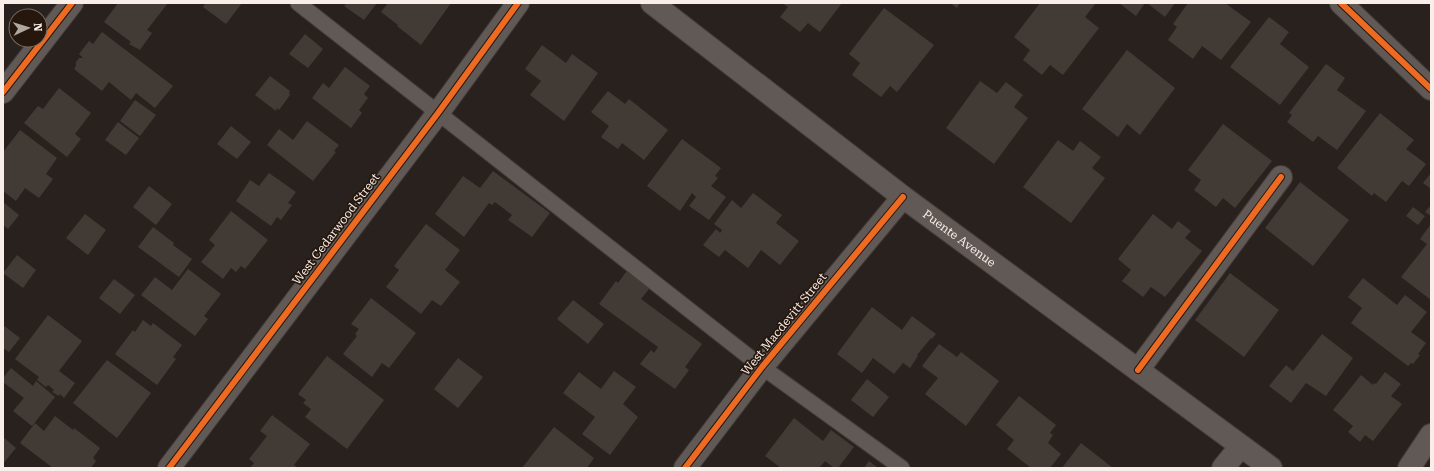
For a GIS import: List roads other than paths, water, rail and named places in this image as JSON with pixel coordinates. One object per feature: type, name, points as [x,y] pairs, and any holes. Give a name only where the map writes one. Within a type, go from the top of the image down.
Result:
[{"type":"street","points":[[3,92],[72,3]]},
{"type":"street","name":"West Cedarwood Street","points":[[169,468],[438,113],[518,3]]},
{"type":"street","name":"Puente Avenue","points":[[652,3],[903,197],[1270,468]]},
{"type":"street","points":[[1341,3],[1431,89]]},
{"type":"street","points":[[1138,370],[1281,177]]},
{"type":"street","name":"West Macdevitt Street","points":[[685,468],[762,367],[903,197]]},
{"type":"street","points":[[1409,468],[1431,435]]},
{"type":"street","points":[[1223,468],[1241,446]]},
{"type":"lane","points":[[298,3],[762,367],[902,468]]}]
